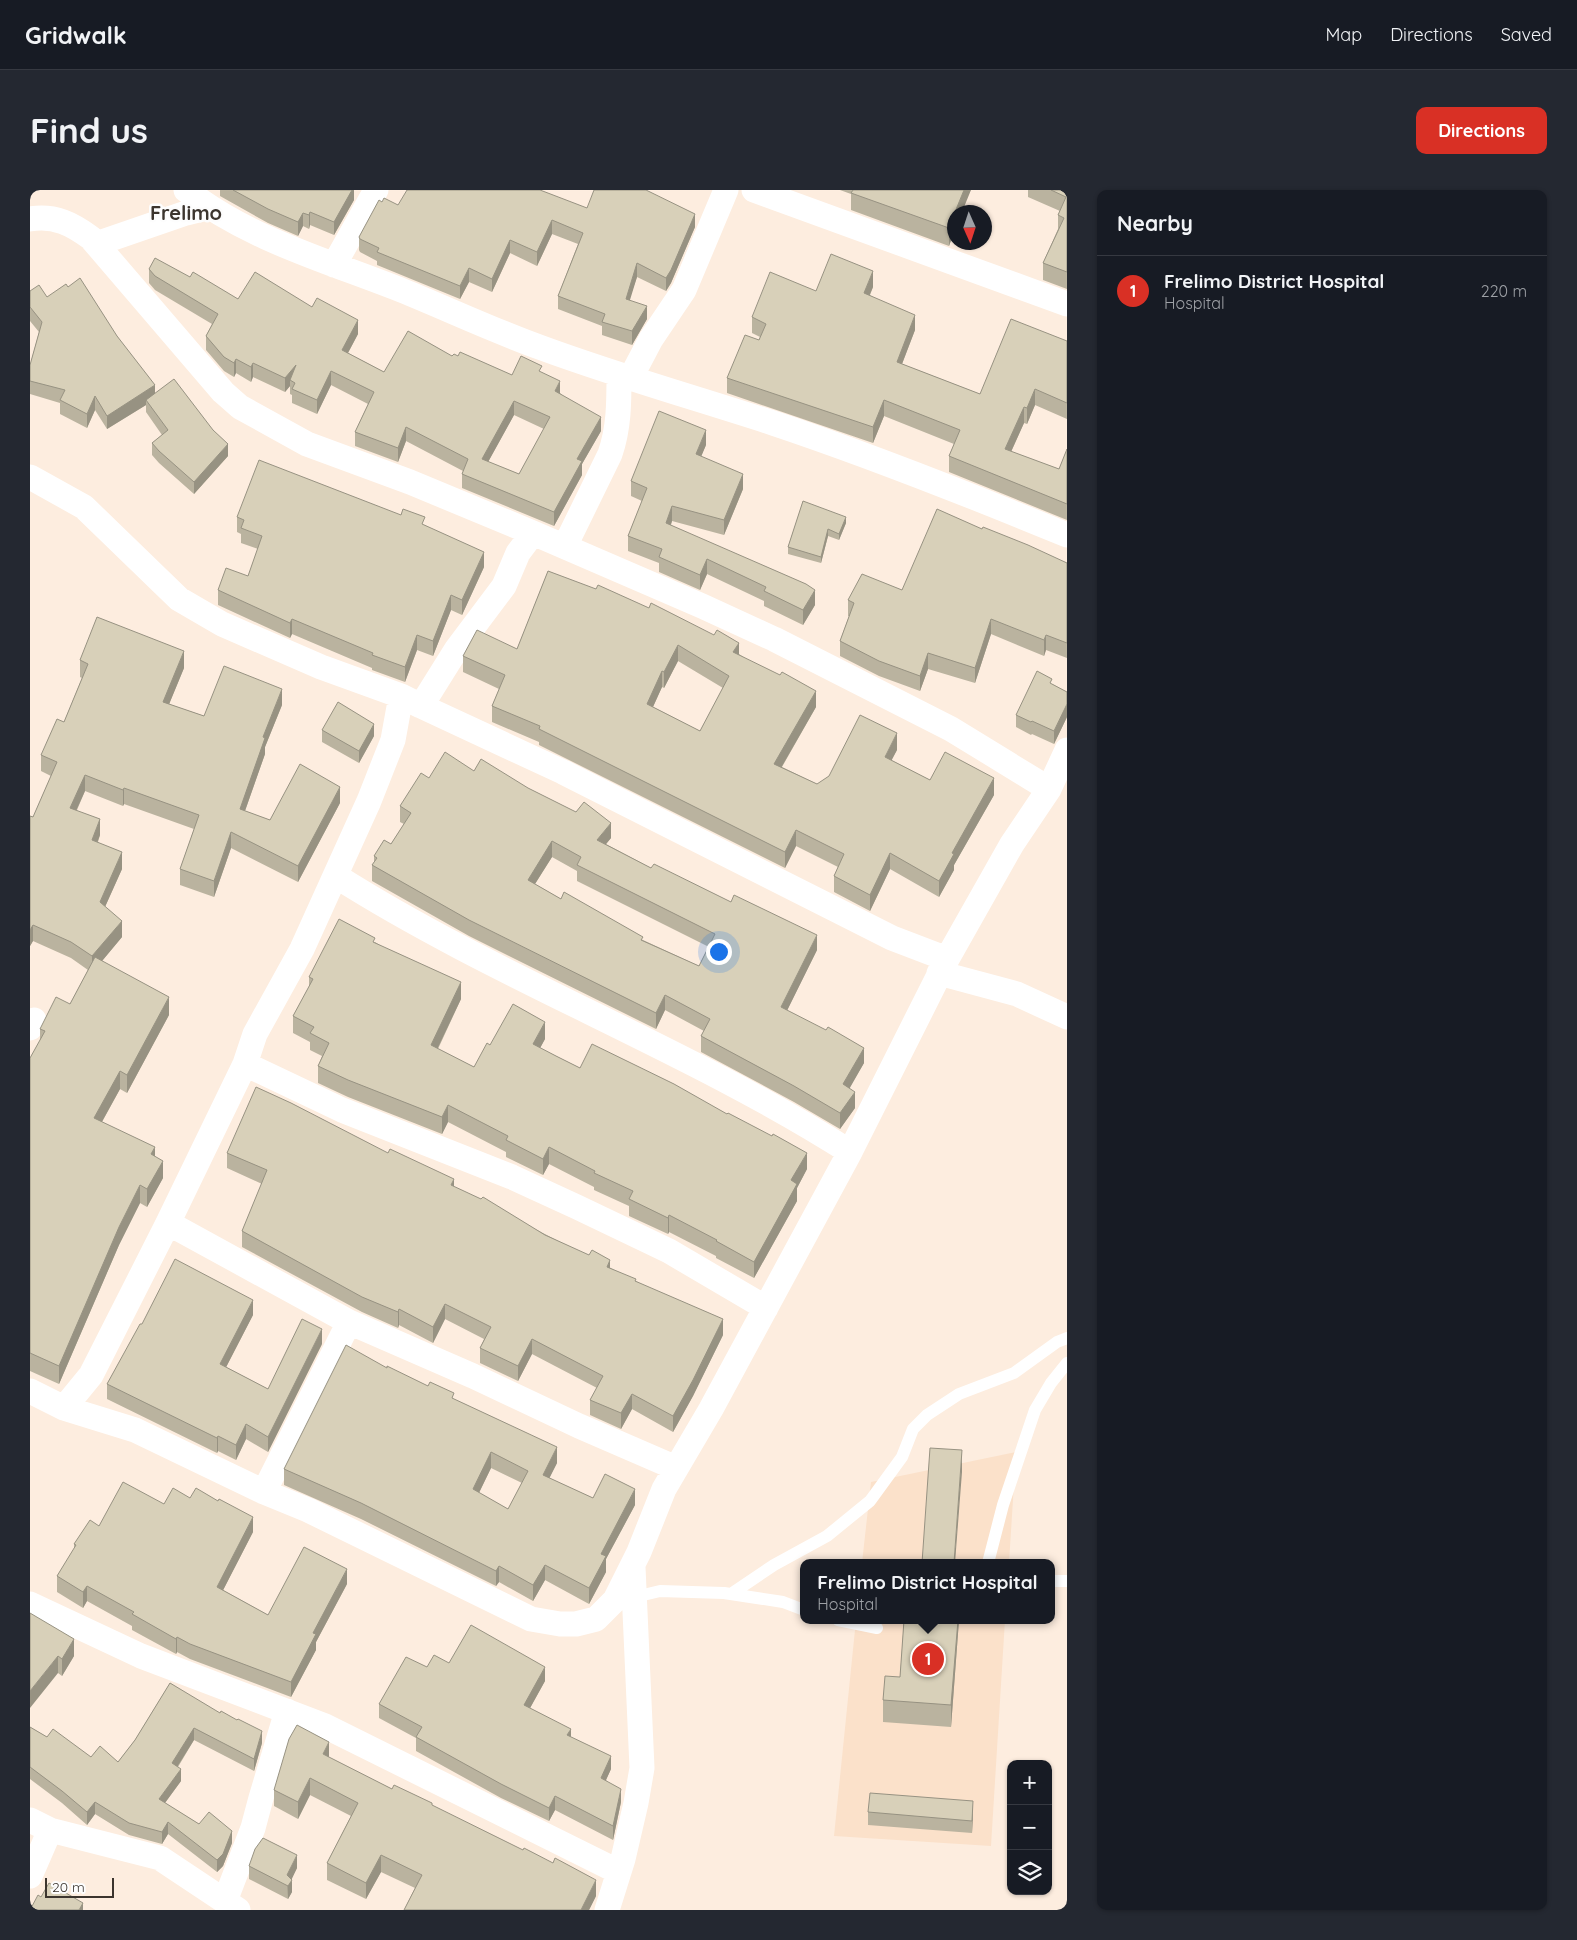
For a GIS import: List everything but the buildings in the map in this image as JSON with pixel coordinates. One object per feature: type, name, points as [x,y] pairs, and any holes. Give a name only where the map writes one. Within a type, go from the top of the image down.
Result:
[{"type":"street","points":[[186,190],[210,207],[259,234],[401,290],[504,334],[625,378],[774,424],[960,491],[1067,535]]},
{"type":"street","points":[[334,265],[376,190]]},
{"type":"street","points":[[565,546],[613,447],[625,378],[684,290],[726,190]]},
{"type":"street","points":[[754,190],[1067,304]]},
{"type":"street","points":[[96,244],[186,213],[210,207]]},
{"type":"street","points":[[30,219],[46,217],[74,225],[96,244],[223,392],[240,408],[307,444],[410,482],[533,532],[774,639],[951,729],[1057,786]]},
{"type":"street","points":[[30,478],[84,507],[179,599],[222,624],[321,667],[411,701],[563,772],[892,938],[943,966],[1017,994],[1067,1017]]},
{"type":"street","points":[[64,1408],[91,1375],[168,1223],[245,1064],[255,1034],[302,949],[336,876],[411,701],[456,650],[504,586],[518,553],[533,532]]},
{"type":"street","points":[[30,1392],[64,1408],[134,1430],[264,1492],[325,1518],[531,1619],[576,1624],[596,1619],[615,1600],[633,1565],[664,1489],[766,1308],[850,1152],[943,966],[1012,844],[1057,786],[1067,750]]},
{"type":"street","points":[[336,876],[426,930],[518,978],[668,1050],[749,1092],[806,1124],[850,1152]]},
{"type":"street","points":[[245,1064],[342,1110],[512,1177],[569,1203],[669,1251],[766,1308]]},
{"type":"street","points":[[168,1223],[349,1322],[474,1376],[579,1426],[676,1468]]},
{"type":"street","points":[[264,1492],[349,1322]]},
{"type":"street","points":[[607,1910],[619,1872],[636,1803],[642,1768],[633,1565]]},
{"type":"street","points":[[30,1604],[141,1656],[325,1726],[619,1872]]},
{"type":"street","points":[[30,1876],[40,1825],[160,1858],[232,1906],[254,1828],[260,1798],[288,1711]]},
{"type":"lane","points":[[731,1594],[774,1565],[828,1536],[870,1501],[902,1457],[913,1429],[927,1416],[959,1394],[1014,1373],[1057,1342],[1067,1338]]},
{"type":"lane","points":[[989,1559],[1003,1505],[1035,1410],[1067,1363]]},
{"type":"lane","points":[[635,1597],[660,1591],[731,1594],[783,1602],[800,1608]]},
{"type":"lane","points":[[857,1624],[876,1628]]},
{"type":"shaded area","points":[[1016,1452],[1009,1559],[862,1559],[871,1482]]},
{"type":"shaded area","points":[[856,1624],[1005,1624],[991,1846],[834,1836]]},
{"type":"place","name":"Frelimo District Hospital","points":[[928,1659]]},
{"type":"district","name":"Frelimo","points":[[186,213]]}]
